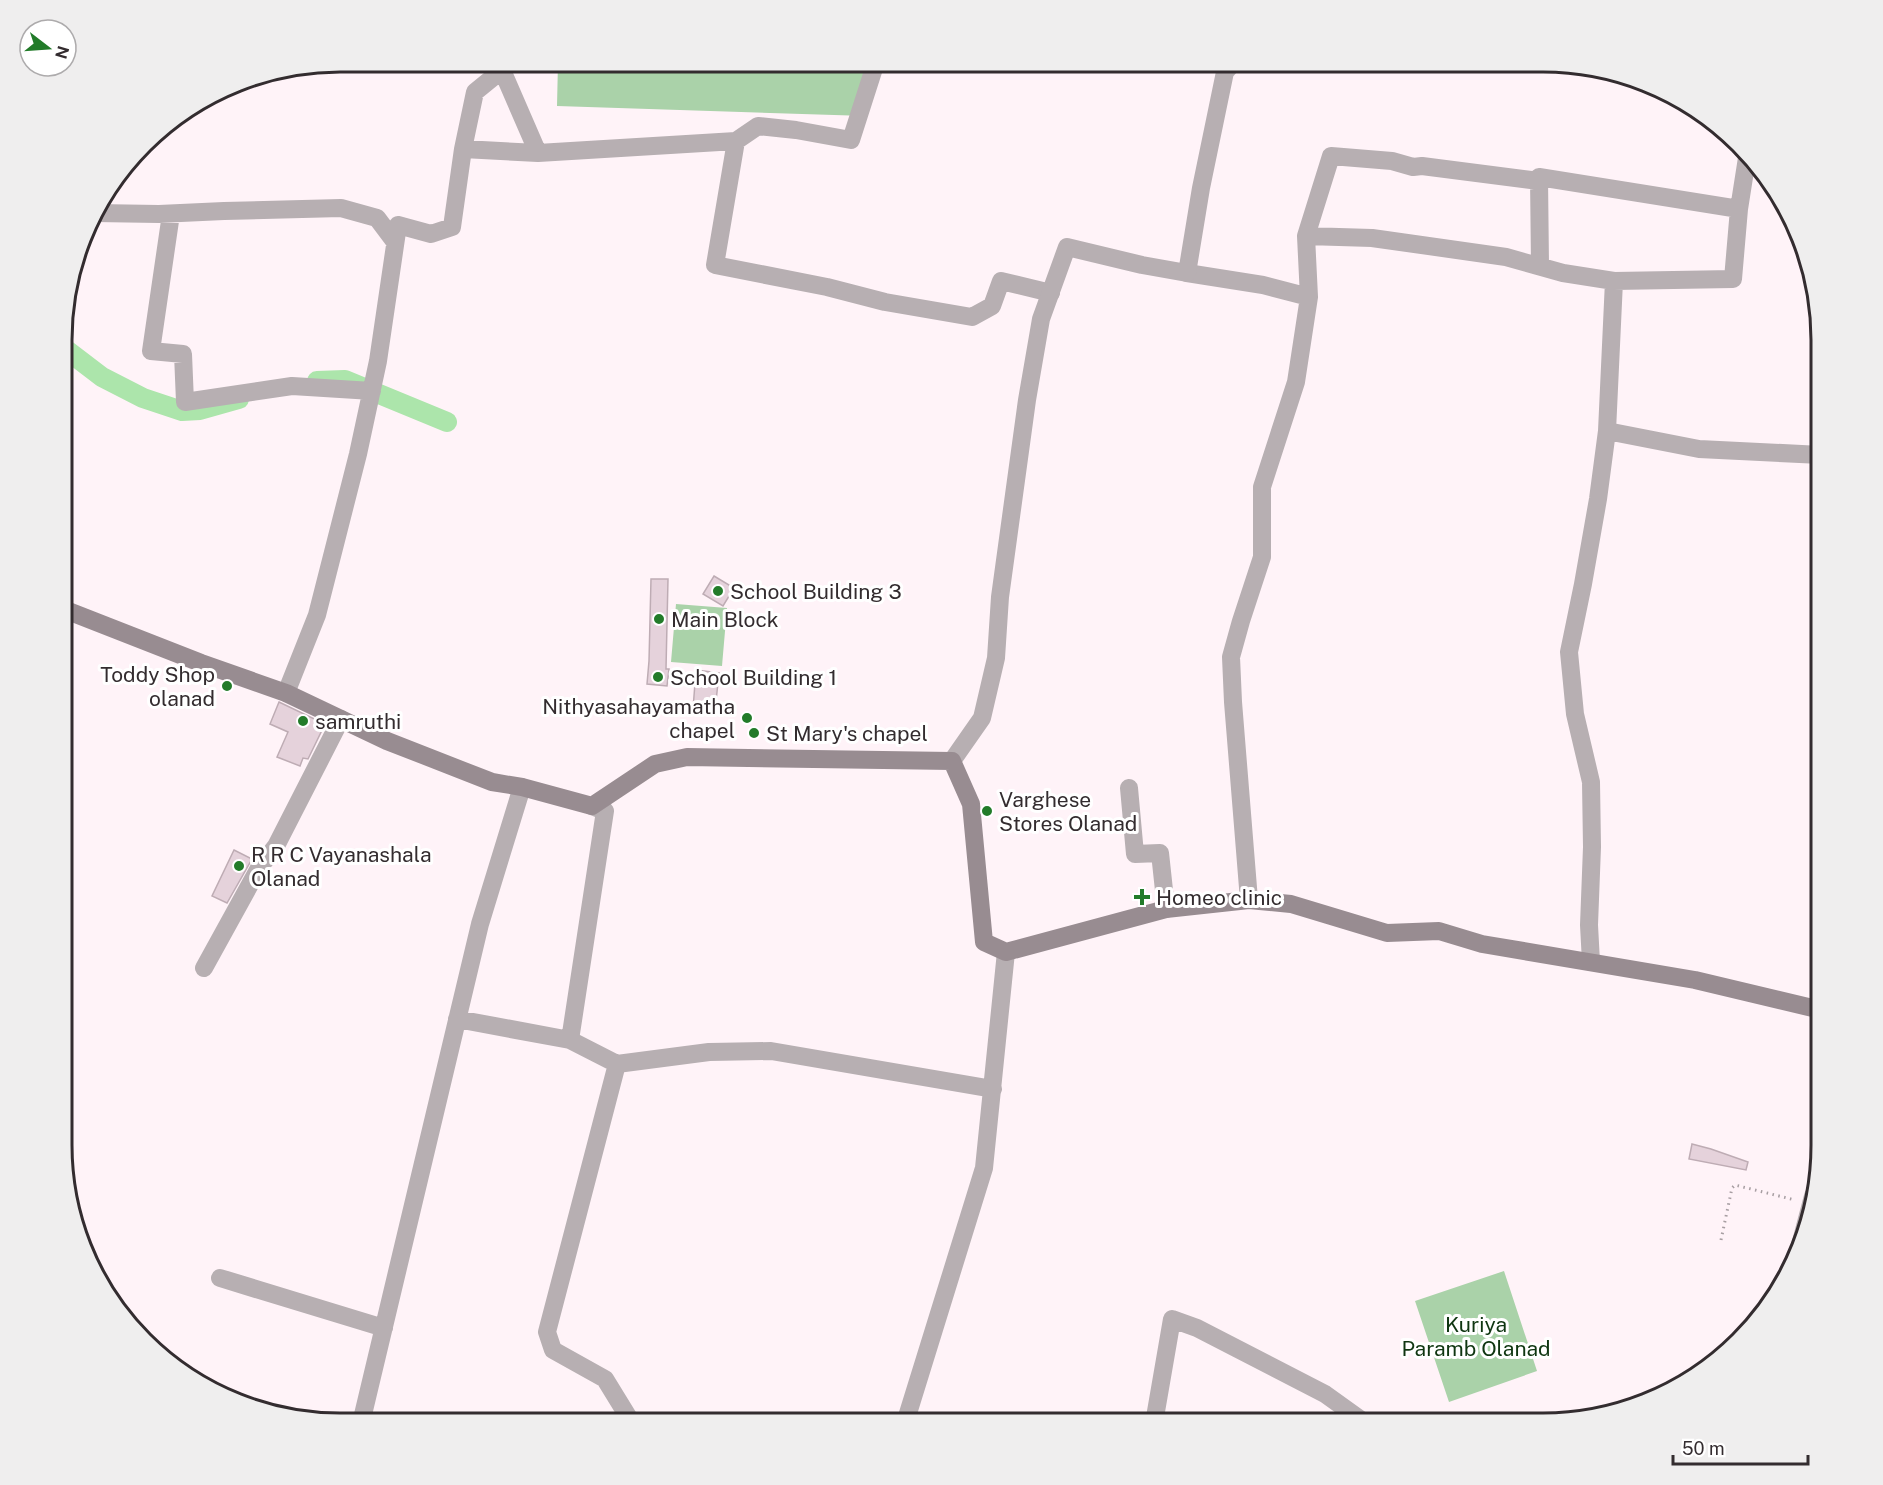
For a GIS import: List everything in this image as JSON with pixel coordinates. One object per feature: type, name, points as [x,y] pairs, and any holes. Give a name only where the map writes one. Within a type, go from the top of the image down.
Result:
[{"type":"main road","points":[[72,613],[201,663],[286,693],[387,741],[492,782],[522,787],[592,806],[655,764],[687,757],[952,760],[971,804],[984,942],[1006,952],[1166,909],[1249,900],[1291,904],[1387,933],[1438,931],[1482,944],[1695,980],[1811,1008]]},
{"type":"street","points":[[286,693],[316,615],[344,512],[378,361],[398,225],[431,234],[452,227],[463,149],[475,92],[497,72]]},
{"type":"street","points":[[505,72],[538,153]]},
{"type":"street","points":[[463,149],[538,153],[736,141],[758,126],[851,140],[873,72]]},
{"type":"street","points":[[1187,273],[1201,188],[1225,72]]},
{"type":"street","points":[[736,141],[715,265],[827,287],[885,302],[972,316],[992,306],[1001,280],[1051,293]]},
{"type":"street","points":[[1249,900],[1231,657],[1240,621],[1262,557],[1262,487],[1296,382],[1309,297],[1306,236],[1332,156],[1392,161],[1413,167],[1433,167],[1539,180],[1539,177],[1739,209]]},
{"type":"street","points":[[1306,236],[1372,238],[1506,256],[1563,273],[1614,281],[1733,279],[1739,209],[1746,165]]},
{"type":"street","points":[[1539,180],[1540,265]]},
{"type":"street","points":[[104,213],[165,214],[341,208],[377,218],[395,242]]},
{"type":"street","points":[[165,214],[151,351],[183,354],[184,402],[292,386],[372,391]]},
{"type":"street","points":[[952,760],[982,718],[996,657],[1001,585],[1025,412],[1041,319],[1067,247],[1142,265],[1263,285],[1309,297]]},
{"type":"street","points":[[1591,962],[1589,925],[1592,847],[1591,782],[1575,714],[1569,652],[1598,499],[1607,431],[1614,281]]},
{"type":"street","points":[[1607,431],[1699,449],[1811,455]]},
{"type":"street","points":[[204,968],[259,868],[276,846],[341,719]]},
{"type":"street","points":[[363,1413],[480,924],[522,787]]},
{"type":"street","points":[[1129,788],[1136,854],[1160,852],[1166,909]]},
{"type":"street","points":[[570,1040],[605,811],[592,806]]},
{"type":"street","points":[[908,1413],[984,1168],[1006,952]]},
{"type":"street","points":[[457,1019],[570,1040],[618,1064],[709,1052],[771,1051],[993,1089]]},
{"type":"street","points":[[618,1064],[547,1332],[553,1350],[605,1379],[626,1413]]},
{"type":"street","points":[[220,1278],[384,1328]]},
{"type":"street","points":[[1155,1413],[1172,1319],[1197,1328],[1325,1394],[1351,1413]]},
{"type":"path","points":[[1721,1240],[1732,1188],[1735,1185],[1805,1202]]},
{"type":"green space","points":[[558,72],[868,72],[866,116],[557,106]]},
{"type":"green space","points":[[676,604],[727,608],[722,666],[671,662]]},
{"type":"green space","name":"Kuriya Paramb Olanad","points":[[1504,1271],[1537,1371],[1449,1402],[1415,1301]]},
{"type":"building","name":"School Building 3","points":[[714,576],[734,588],[723,606],[703,594]]},
{"type":"building","name":"Main Block","points":[[651,579],[668,579],[666,669],[669,669],[667,686],[647,684]]},
{"type":"building","points":[[696,670],[719,673],[715,711],[693,709]]},
{"type":"building","points":[[279,702],[325,724],[308,759],[303,758],[300,766],[277,757],[288,732],[270,724]]},
{"type":"building","points":[[234,850],[252,859],[227,903],[212,896]]},
{"type":"building","points":[[1692,1144],[1748,1162],[1746,1170],[1689,1159]]},
{"type":"waterway","points":[[72,354],[102,377],[143,398],[182,411],[200,410],[239,399]]},
{"type":"waterway","points":[[317,381],[345,380],[447,422]]},
{"type":"place","name":"School Building 3","points":[[718,591]]},
{"type":"place","name":"Main Block","points":[[659,619]]},
{"type":"place","name":"School Building 1","points":[[658,677]]},
{"type":"place","name":"Toddy Shop olanad","points":[[227,686]]},
{"type":"place","name":"Nithyasahayamatha chapel","points":[[747,718]]},
{"type":"place","name":"samruthi","points":[[303,721]]},
{"type":"place","name":"St Mary's chapel","points":[[754,733]]},
{"type":"place","name":"Varghese Stores Olanad","points":[[987,811]]},
{"type":"place","name":"R R C Vayanashala Olanad","points":[[239,866]]},
{"type":"place","name":"Homeo clinic","points":[[1142,897]]}]
